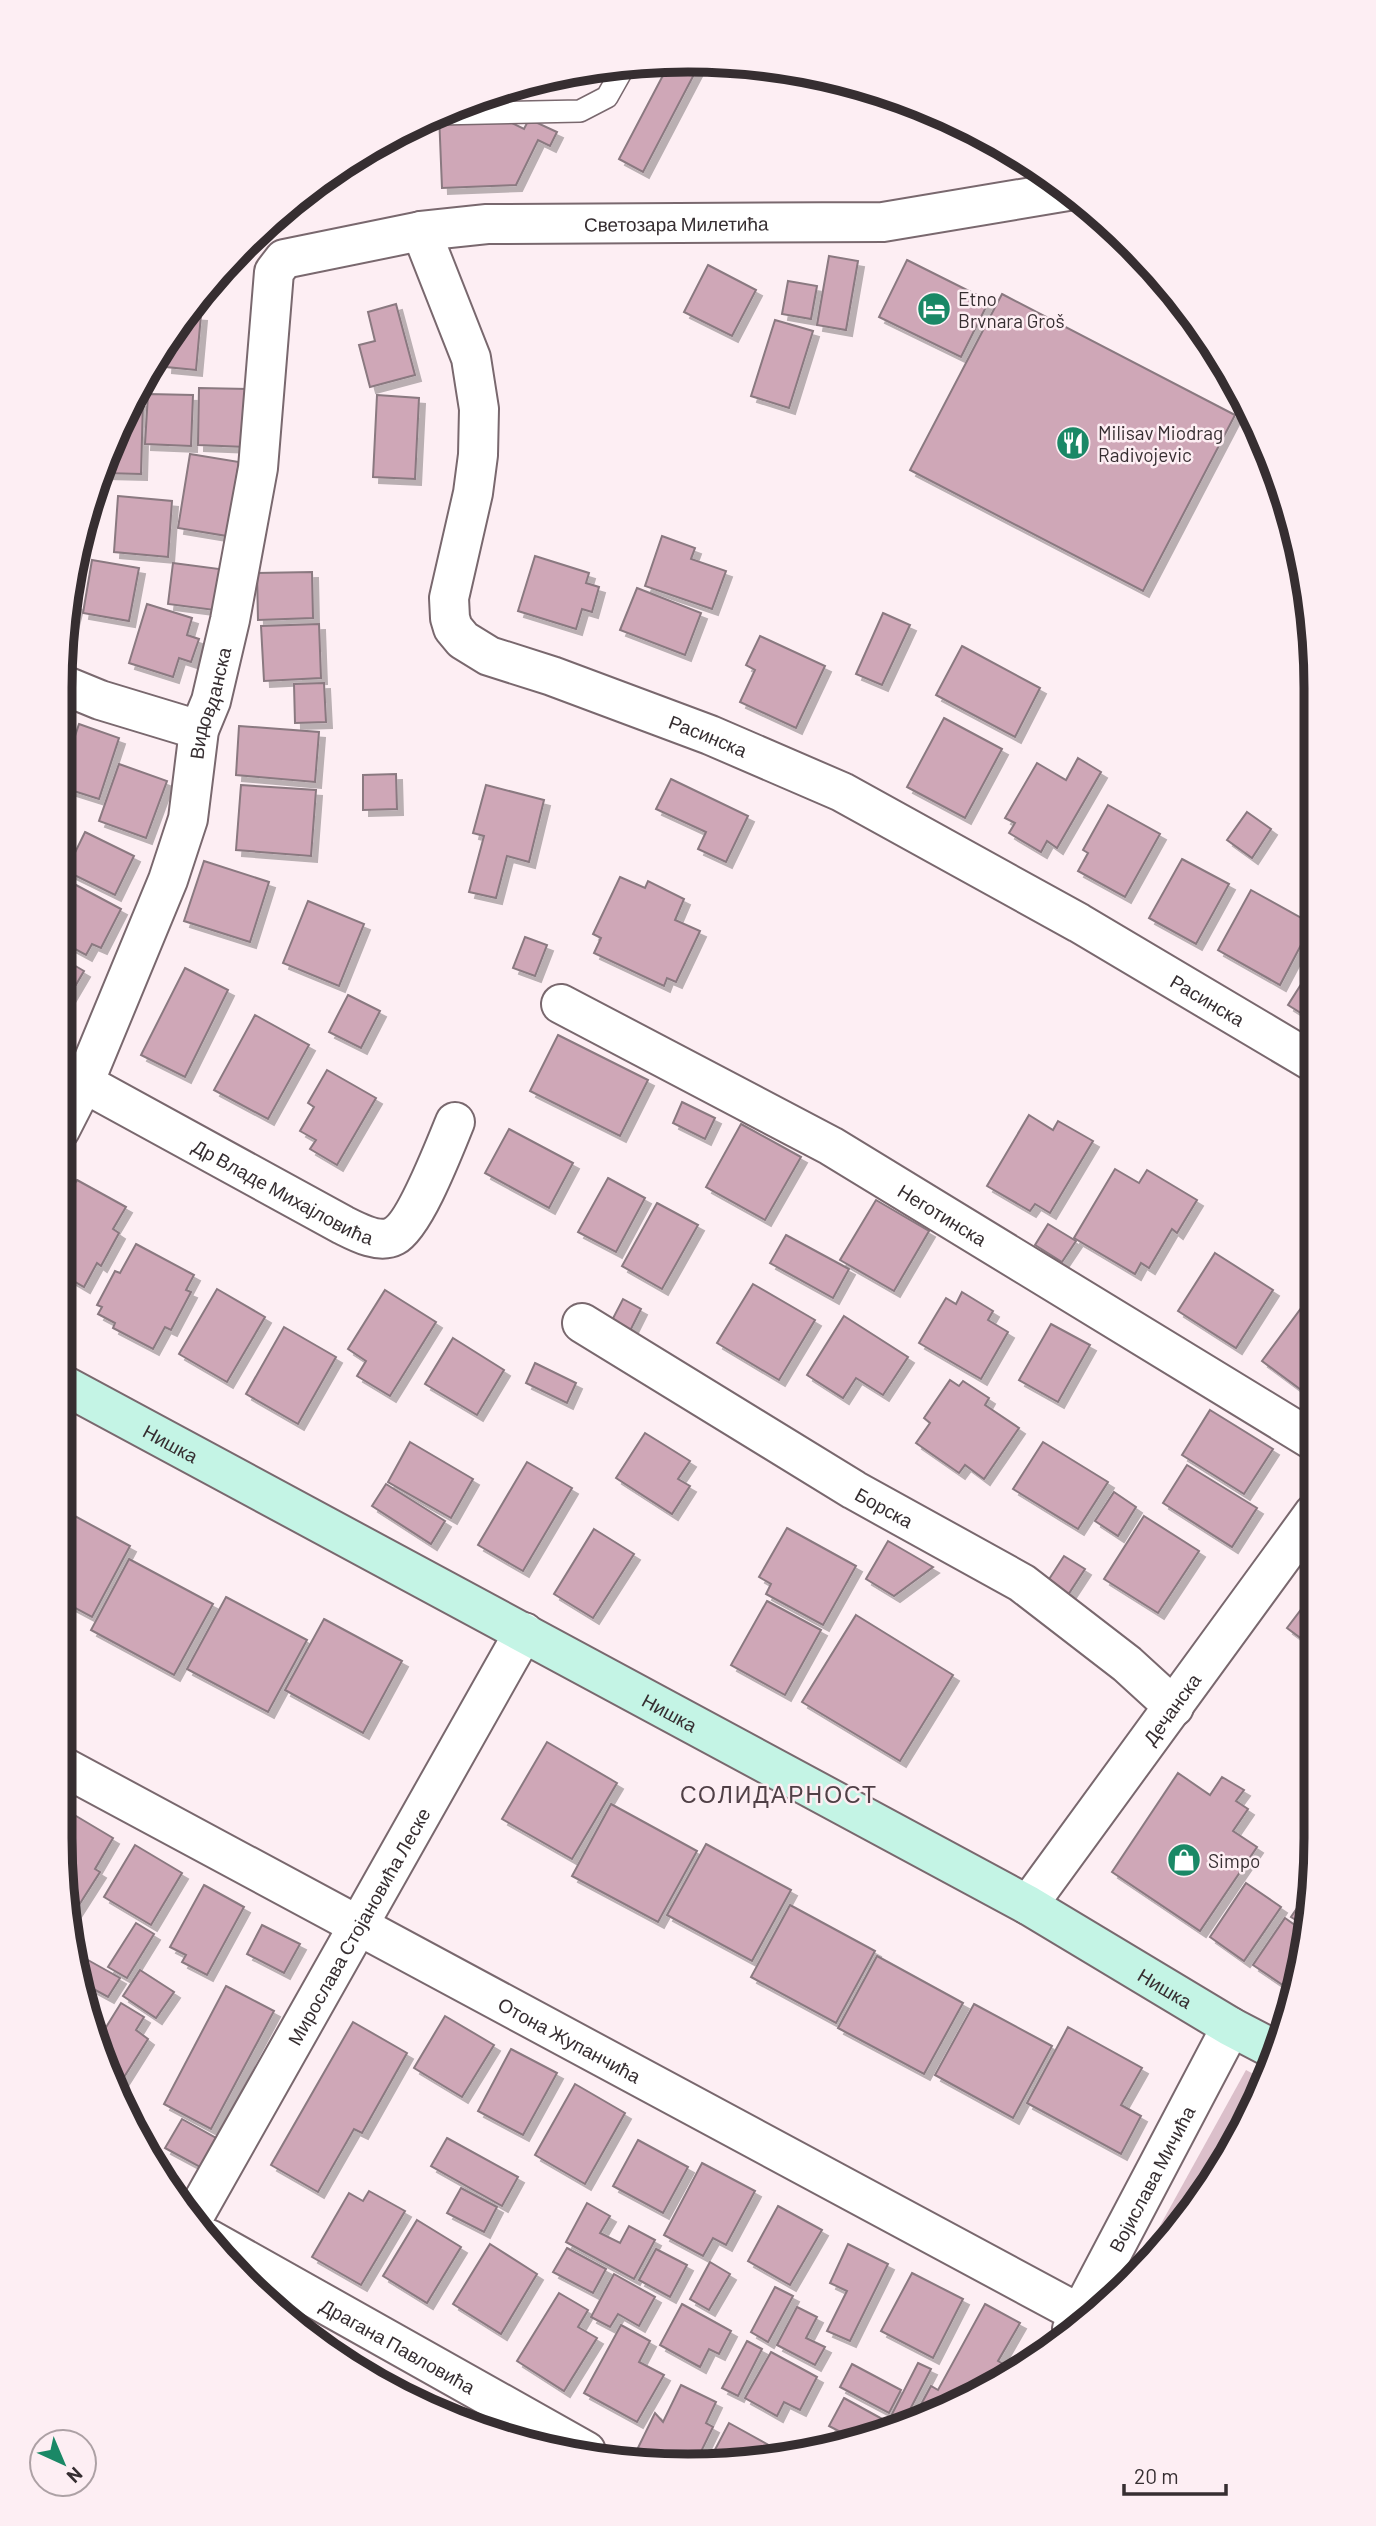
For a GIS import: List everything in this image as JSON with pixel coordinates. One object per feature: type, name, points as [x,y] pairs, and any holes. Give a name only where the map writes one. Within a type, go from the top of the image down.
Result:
[{"type":"main road","name":"Нишка","points":[[72,1389],[1028,1905],[1231,2027],[1268,2046]]},
{"type":"street","name":"Светозара Милетића","points":[[284,259],[421,231],[487,224],[883,222],[1055,193]]},
{"type":"street","name":"Расинска","points":[[421,231],[471,358],[479,409],[478,455],[472,493],[449,598],[453,628],[463,640],[489,656],[552,676],[709,735],[842,792],[1079,923],[1304,1057]]},
{"type":"street","name":"Видовданска","points":[[72,1076],[179,849],[188,819],[200,730],[211,701],[230,620],[256,481],[274,272],[284,259]]},
{"type":"street","points":[[72,689],[100,700],[200,730]]},
{"type":"street","name":"Неготинска","points":[[561,1004],[831,1146],[1304,1435]]},
{"type":"street","name":"Др Владе Михајловића","points":[[72,1076],[343,1225],[363,1235],[386,1238],[396,1235],[412,1217],[456,1122]]},
{"type":"street","name":"Борска","points":[[582,1324],[854,1490],[1022,1583],[1127,1664],[1174,1707]]},
{"type":"street","name":"Дечанска","points":[[1028,1905],[1304,1527]]},
{"type":"street","name":"Мирослава Стојановића Леске","points":[[197,2211],[524,1632]]},
{"type":"street","name":"Отона Жупанчића","points":[[72,1771],[360,1926],[1072,2320]]},
{"type":"street","name":"Војислава Мичића","points":[[1082,2311],[1231,2027]]},
{"type":"street","name":"Драгана Павловића","points":[[232,2252],[571,2443]]},
{"type":"lane","points":[[466,113],[580,111],[607,97],[619,76]]},
{"type":"shaded area","points":[[1246,2070],[1256,2075],[1222,2146],[1177,2213],[1148,2247]]},
{"type":"building","points":[[695,72],[643,172],[619,159],[664,73]]},
{"type":"building","points":[[473,111],[474,122],[506,120],[524,129],[529,119],[557,132],[550,146],[538,140],[516,185],[442,188],[439,124]]},
{"type":"building","points":[[829,256],[858,261],[846,330],[817,325]]},
{"type":"building","name":"Etno Brvnara Groš","points":[[907,260],[989,301],[961,357],[879,317]]},
{"type":"building","points":[[708,265],[756,290],[732,336],[684,312]]},
{"type":"building","points":[[788,281],[817,286],[811,319],[782,314]]},
{"type":"building","name":"Milisav Miodrag Radivojevic","points":[[1002,294],[1235,415],[1143,591],[910,470]]},
{"type":"building","points":[[396,304],[415,375],[370,387],[359,345],[375,341],[368,312]]},
{"type":"building","points":[[198,315],[201,315],[196,370],[166,367],[166,361],[176,346]]},
{"type":"building","points":[[775,320],[813,331],[789,408],[751,396]]},
{"type":"building","points":[[199,388],[248,389],[246,447],[198,445]]},
{"type":"building","points":[[148,394],[193,395],[191,446],[145,444]]},
{"type":"building","points":[[377,395],[419,398],[415,479],[373,477]]},
{"type":"building","points":[[143,401],[141,474],[111,473]]},
{"type":"building","points":[[190,454],[239,462],[227,536],[178,528]]},
{"type":"building","points":[[118,496],[172,501],[168,557],[114,552]]},
{"type":"building","points":[[662,536],[695,548],[691,559],[726,571],[712,609],[645,586]]},
{"type":"building","points":[[535,556],[589,573],[586,583],[599,587],[592,612],[582,609],[576,629],[518,611]]},
{"type":"building","points":[[92,560],[139,568],[129,621],[83,613]]},
{"type":"building","points":[[173,563],[227,570],[222,611],[168,604]]},
{"type":"building","points":[[312,572],[313,618],[258,620],[257,573]]},
{"type":"building","points":[[637,588],[701,613],[685,655],[620,630]]},
{"type":"building","points":[[147,604],[192,618],[187,635],[199,639],[191,662],[179,658],[173,677],[129,663]]},
{"type":"building","points":[[883,613],[910,625],[882,685],[856,674]]},
{"type":"building","points":[[319,624],[321,678],[264,681],[261,626]]},
{"type":"building","points":[[760,636],[825,666],[796,728],[740,702],[755,670],[746,665]]},
{"type":"building","points":[[962,646],[1040,688],[1015,737],[936,695]]},
{"type":"building","points":[[324,683],[326,722],[295,723],[294,684]]},
{"type":"building","points":[[944,718],[1002,749],[965,818],[907,787]]},
{"type":"building","points":[[79,724],[119,738],[99,799],[72,790],[72,745]]},
{"type":"building","points":[[239,726],[319,732],[315,782],[236,775]]},
{"type":"building","points":[[1078,758],[1101,772],[1057,848],[1047,841],[1041,852],[1009,833],[1015,823],[1005,818],[1037,763],[1066,780]]},
{"type":"building","points":[[119,764],[167,781],[146,838],[99,821]]},
{"type":"building","points":[[396,774],[397,809],[363,810],[363,775]]},
{"type":"building","points":[[671,779],[748,816],[726,862],[698,849],[706,832],[656,809]]},
{"type":"building","points":[[241,785],[316,790],[311,856],[236,850]]},
{"type":"building","points":[[486,785],[544,800],[529,862],[507,856],[496,898],[469,892],[484,836],[473,833]]},
{"type":"building","points":[[1108,805],[1160,834],[1125,897],[1078,871],[1088,853],[1083,850]]},
{"type":"building","points":[[1247,812],[1271,829],[1252,858],[1227,840]]},
{"type":"building","points":[[85,832],[134,856],[115,895],[72,874],[72,859]]},
{"type":"building","points":[[1182,859],[1229,884],[1196,944],[1149,918]]},
{"type":"building","points":[[204,861],[269,882],[250,942],[184,921]]},
{"type":"building","points":[[620,877],[645,888],[648,881],[684,899],[675,920],[700,931],[676,982],[667,978],[664,986],[594,953],[601,938],[593,934]]},
{"type":"building","points":[[72,883],[121,909],[101,948],[92,944],[86,955],[72,947]]},
{"type":"building","points":[[1251,890],[1304,920],[1304,939],[1280,985],[1218,950]]},
{"type":"building","points":[[308,901],[364,924],[339,986],[283,963]]},
{"type":"building","points":[[525,937],[547,945],[535,976],[513,968]]},
{"type":"building","points":[[72,964],[84,971],[72,992]]},
{"type":"building","points":[[185,968],[228,990],[185,1077],[141,1055]]},
{"type":"building","points":[[1304,980],[1304,1015],[1288,1005]]},
{"type":"building","points":[[348,995],[380,1011],[361,1048],[329,1032]]},
{"type":"building","points":[[255,1015],[309,1045],[268,1119],[214,1090]]},
{"type":"building","points":[[558,1035],[648,1080],[620,1136],[530,1091]]},
{"type":"building","points":[[327,1070],[376,1098],[337,1165],[310,1149],[316,1140],[300,1131],[314,1107],[308,1103]]},
{"type":"building","points":[[682,1102],[715,1118],[705,1139],[673,1123]]},
{"type":"building","points":[[1029,1115],[1053,1130],[1058,1121],[1093,1141],[1050,1213],[1035,1204],[1030,1211],[987,1186]]},
{"type":"building","points":[[741,1124],[801,1157],[765,1220],[706,1187]]},
{"type":"building","points":[[509,1129],[573,1163],[549,1208],[485,1173]]},
{"type":"building","points":[[1115,1169],[1139,1183],[1147,1170],[1197,1200],[1177,1233],[1172,1229],[1149,1268],[1141,1263],[1135,1274],[1074,1238]]},
{"type":"building","points":[[608,1178],[645,1198],[616,1252],[578,1232]]},
{"type":"building","points":[[77,1180],[126,1207],[113,1229],[119,1233],[101,1266],[97,1263],[84,1287],[72,1280],[72,1188]]},
{"type":"building","points":[[876,1200],[929,1231],[894,1291],[840,1260]]},
{"type":"building","points":[[657,1203],[698,1225],[662,1289],[622,1266]]},
{"type":"building","points":[[1048,1224],[1076,1241],[1062,1262],[1035,1245]]},
{"type":"building","points":[[786,1235],[849,1269],[833,1298],[770,1263]]},
{"type":"building","points":[[136,1244],[194,1275],[186,1290],[191,1292],[171,1330],[165,1327],[153,1349],[113,1328],[115,1323],[98,1314],[102,1307],[97,1305],[115,1271],[120,1273]]},
{"type":"building","points":[[1215,1253],[1273,1290],[1236,1348],[1178,1311]]},
{"type":"building","points":[[753,1284],[815,1320],[779,1380],[717,1343]]},
{"type":"building","points":[[217,1289],[265,1317],[227,1382],[179,1354]]},
{"type":"building","points":[[385,1290],[436,1322],[390,1396],[357,1376],[366,1361],[348,1349]]},
{"type":"building","points":[[962,1292],[993,1311],[988,1320],[1008,1332],[981,1379],[919,1343],[946,1298],[956,1304]]},
{"type":"building","points":[[623,1299],[641,1309],[628,1335],[609,1326]]},
{"type":"building","points":[[1302,1307],[1304,1308],[1304,1392],[1262,1361]]},
{"type":"building","points":[[844,1316],[908,1357],[883,1395],[856,1378],[843,1398],[807,1375]]},
{"type":"building","points":[[1051,1324],[1090,1345],[1058,1402],[1019,1380]]},
{"type":"building","points":[[284,1327],[336,1357],[298,1424],[246,1394]]},
{"type":"building","points":[[453,1338],[504,1370],[477,1415],[425,1384]]},
{"type":"building","points":[[535,1363],[576,1383],[567,1403],[526,1383]]},
{"type":"building","points":[[950,1380],[959,1386],[963,1381],[989,1398],[985,1405],[1019,1428],[984,1479],[965,1465],[959,1473],[916,1443],[930,1423],[924,1418]]},
{"type":"building","points":[[1210,1410],[1273,1449],[1244,1494],[1182,1455]]},
{"type":"building","points":[[645,1433],[690,1461],[678,1479],[690,1486],[672,1514],[616,1478]]},
{"type":"building","points":[[410,1442],[473,1479],[451,1518],[388,1482]]},
{"type":"building","points":[[1043,1442],[1108,1482],[1078,1529],[1013,1489]]},
{"type":"building","points":[[527,1462],[572,1488],[523,1571],[478,1545]]},
{"type":"building","points":[[1187,1465],[1257,1508],[1232,1547],[1163,1503]]},
{"type":"building","points":[[386,1484],[445,1521],[431,1544],[372,1506]]},
{"type":"building","points":[[1114,1492],[1136,1507],[1118,1536],[1095,1521]]},
{"type":"building","points":[[72,1515],[130,1546],[92,1617],[72,1606]]},
{"type":"building","points":[[1144,1516],[1199,1551],[1158,1613],[1104,1579]]},
{"type":"building","points":[[787,1528],[856,1566],[823,1625],[766,1594],[771,1584],[759,1577]]},
{"type":"building","points":[[594,1529],[634,1554],[593,1618],[554,1594]]},
{"type":"building","points":[[888,1541],[933,1567],[894,1596],[866,1579]]},
{"type":"building","points":[[1064,1556],[1085,1569],[1064,1601],[1044,1587]]},
{"type":"building","points":[[129,1559],[213,1604],[174,1675],[91,1630]]},
{"type":"building","points":[[226,1597],[307,1640],[268,1712],[187,1669]]},
{"type":"building","points":[[767,1601],[821,1630],[785,1695],[731,1665]]},
{"type":"building","points":[[1303,1607],[1304,1608],[1304,1641],[1287,1628]]},
{"type":"building","points":[[856,1615],[953,1675],[900,1761],[802,1702]]},
{"type":"building","points":[[324,1619],[402,1661],[363,1733],[285,1690]]},
{"type":"building","points":[[547,1742],[617,1783],[572,1859],[502,1819]]},
{"type":"building","name":"Simpo","points":[[1178,1773],[1210,1795],[1222,1777],[1244,1790],[1236,1801],[1248,1809],[1233,1831],[1257,1847],[1200,1931],[1112,1872]]},
{"type":"building","points":[[611,1804],[697,1851],[658,1922],[572,1876]]},
{"type":"building","points":[[72,1814],[113,1838],[95,1869],[100,1872],[76,1909]]},
{"type":"building","points":[[706,1844],[791,1890],[752,1961],[667,1915]]},
{"type":"building","points":[[135,1845],[182,1873],[151,1925],[104,1897]]},
{"type":"building","points":[[1246,1883],[1281,1907],[1244,1961],[1210,1937]]},
{"type":"building","points":[[204,1885],[244,1907],[207,1975],[182,1962],[186,1955],[170,1947]]},
{"type":"building","points":[[1300,1903],[1298,1922],[1291,1917]]},
{"type":"building","points":[[790,1905],[875,1951],[836,2023],[751,1977]]},
{"type":"building","points":[[1285,1918],[1297,1927],[1285,1987],[1253,1965]]},
{"type":"building","points":[[136,1923],[154,1934],[127,1978],[108,1967]]},
{"type":"building","points":[[262,1925],[300,1944],[284,1973],[247,1954]]},
{"type":"building","points":[[877,1956],[963,2003],[924,2074],[838,2028]]},
{"type":"building","points":[[84,1958],[120,1978],[108,1997],[91,1988]]},
{"type":"building","points":[[140,1970],[174,1992],[156,2018],[123,1996]]},
{"type":"building","points":[[226,1986],[274,2011],[211,2129],[164,2104]]},
{"type":"building","points":[[121,2003],[144,2017],[136,2030],[148,2039],[122,2081],[104,2036],[103,2032]]},
{"type":"building","points":[[974,2004],[1052,2046],[1013,2118],[935,2075]]},
{"type":"building","points":[[445,2016],[494,2045],[462,2097],[414,2068]]},
{"type":"building","points":[[353,2022],[407,2053],[362,2133],[354,2129],[318,2192],[271,2165]]},
{"type":"building","points":[[1068,2027],[1142,2068],[1121,2105],[1141,2116],[1121,2154],[1027,2103]]},
{"type":"building","points":[[511,2049],[557,2073],[523,2135],[478,2111]]},
{"type":"building","points":[[575,2084],[625,2113],[585,2184],[535,2155]]},
{"type":"building","points":[[182,2119],[216,2138],[200,2167],[165,2148]]},
{"type":"building","points":[[447,2138],[518,2177],[502,2206],[431,2166]]},
{"type":"building","points":[[638,2140],[688,2167],[663,2213],[613,2186]]},
{"type":"building","points":[[702,2163],[755,2191],[726,2245],[713,2238],[703,2256],[664,2235]]},
{"type":"building","points":[[461,2188],[497,2207],[484,2232],[447,2213]]},
{"type":"building","points":[[369,2191],[405,2211],[361,2285],[312,2257],[349,2193],[363,2201]]},
{"type":"building","points":[[587,2203],[610,2216],[600,2233],[620,2243],[629,2226],[655,2240],[634,2279],[566,2242]]},
{"type":"building","points":[[778,2206],[822,2230],[790,2285],[748,2261]]},
{"type":"building","points":[[417,2220],[461,2247],[427,2303],[383,2276]]},
{"type":"building","points":[[490,2244],[537,2274],[501,2334],[453,2304]]},
{"type":"building","points":[[848,2244],[888,2264],[850,2341],[827,2331],[847,2291],[830,2283]]},
{"type":"building","points":[[567,2248],[606,2269],[593,2293],[553,2272]]},
{"type":"building","points":[[656,2249],[687,2265],[670,2297],[639,2280]]},
{"type":"building","points":[[710,2262],[730,2274],[709,2310],[690,2299]]},
{"type":"building","points":[[912,2273],[963,2299],[933,2358],[881,2331]]},
{"type":"building","points":[[614,2274],[655,2297],[639,2326],[618,2314],[610,2327],[591,2317]]},
{"type":"building","points":[[775,2287],[793,2296],[768,2342],[751,2332]]},
{"type":"building","points":[[559,2293],[588,2310],[578,2327],[597,2338],[564,2391],[517,2361]]},
{"type":"building","points":[[682,2304],[731,2331],[719,2354],[709,2349],[700,2367],[660,2345]]},
{"type":"building","points":[[985,2304],[1020,2323],[998,2361],[1006,2366],[961,2391],[918,2409],[931,2386],[938,2390]]},
{"type":"building","points":[[797,2307],[817,2317],[806,2338],[825,2347],[815,2365],[777,2345]]},
{"type":"building","points":[[621,2325],[650,2341],[639,2362],[664,2375],[637,2422],[584,2393]]},
{"type":"building","points":[[747,2341],[762,2349],[738,2396],[722,2388]]},
{"type":"building","points":[[771,2352],[817,2377],[800,2410],[784,2402],[777,2416],[745,2398]]},
{"type":"building","points":[[918,2363],[931,2369],[908,2413],[898,2417],[892,2414]]},
{"type":"building","points":[[852,2364],[901,2390],[889,2413],[840,2387]]},
{"type":"building","points":[[681,2385],[716,2402],[706,2423],[713,2427],[700,2454],[636,2452],[655,2413],[663,2422]]},
{"type":"building","points":[[844,2398],[887,2422],[844,2434],[829,2426]]},
{"type":"building","points":[[729,2423],[774,2448],[728,2453],[713,2453]]},
{"type":"place","name":"Etno Brvnara Groš","points":[[934,309]]},
{"type":"place","name":"Milisav Miodrag Radivojevic","points":[[1073,443]]},
{"type":"place","name":"Simpo","points":[[1184,1860]]},
{"type":"district","name":"СОЛИДАРНОСТ","points":[[779,1794]]}]
